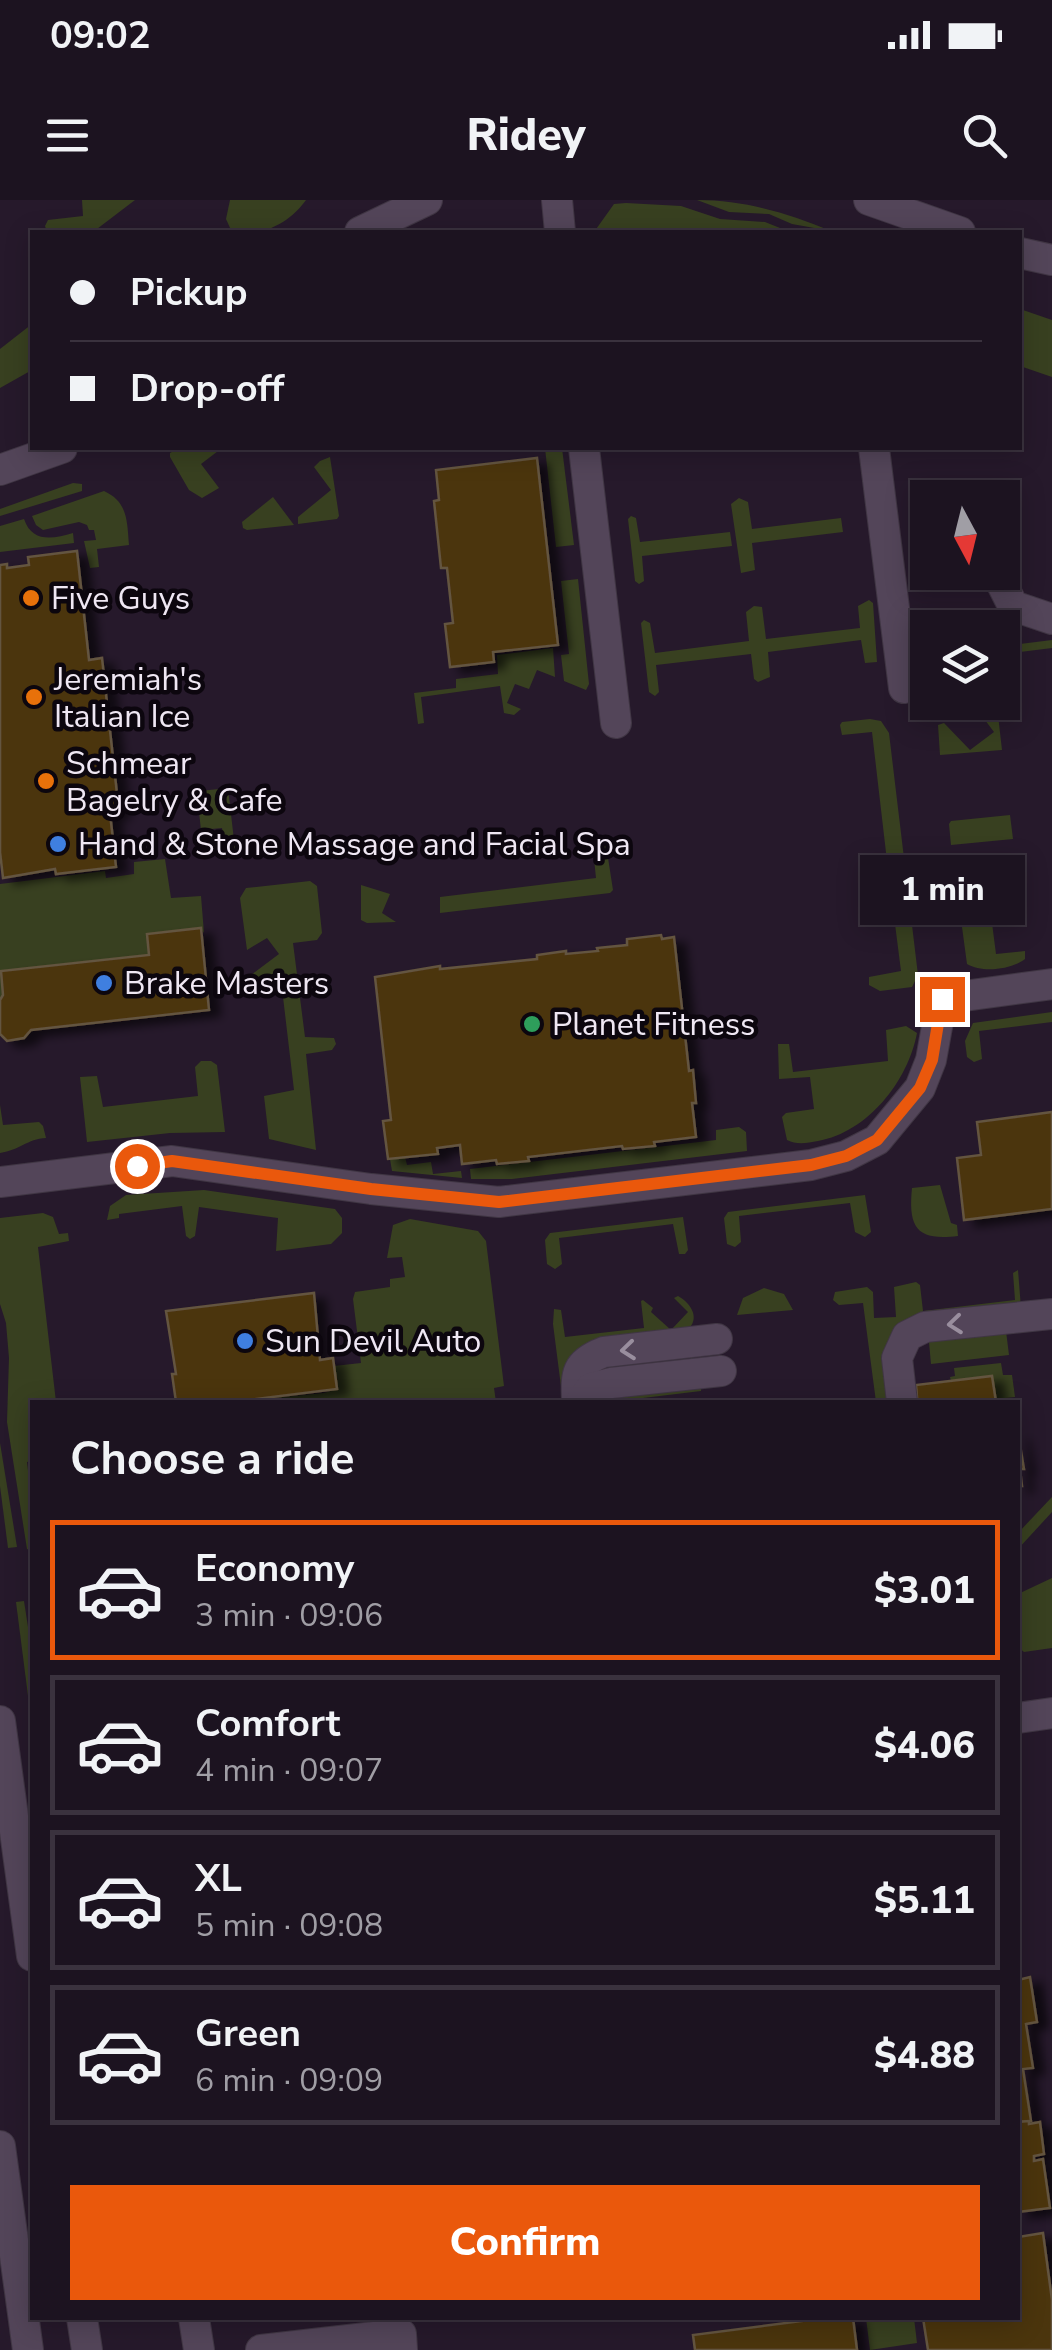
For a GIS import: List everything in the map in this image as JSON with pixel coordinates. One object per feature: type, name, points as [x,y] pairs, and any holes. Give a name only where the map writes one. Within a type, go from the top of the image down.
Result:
[{"type":"street","points":[[364,230],[427,200]]},
{"type":"street","points":[[556,200],[560,230]]},
{"type":"street","points":[[869,200],[897,222],[947,230]]},
{"type":"street","points":[[1022,253],[1052,260]]},
{"type":"street","points":[[0,470],[56,450]]},
{"type":"street","points":[[584,450],[616,723]]},
{"type":"street","points":[[874,450],[904,688]]},
{"type":"street","points":[[1004,590],[1013,606],[1051,619]]},
{"type":"street","points":[[0,1182],[172,1161],[371,1189],[499,1202],[811,1165],[846,1156],[877,1140],[920,1088],[932,1060],[942,999],[1052,984]]},
{"type":"street","points":[[902,1400],[897,1358],[907,1336],[925,1327],[1052,1314]]},
{"type":"street","points":[[579,1400],[576,1375],[588,1358],[604,1352],[718,1340]]},
{"type":"street","points":[[581,1400],[591,1388],[611,1383],[721,1370]]},
{"type":"street","points":[[1020,1718],[1052,1713]]},
{"type":"street","points":[[0,1721],[30,1943]]},
{"type":"street","points":[[0,2146],[28,2350]]},
{"type":"street","points":[[82,2320],[87,2350]]},
{"type":"street","points":[[194,2320],[198,2350]]},
{"type":"street","points":[[261,2350],[401,2334],[402,2350]]},
{"type":"green space","points":[[82,200],[135,200],[96,230],[46,230],[45,226],[48,220],[83,216]]},
{"type":"green space","points":[[230,200],[306,200],[291,216],[265,230],[231,230],[226,219]]},
{"type":"green space","points":[[697,200],[766,209],[828,230],[792,224],[769,214],[729,212]]},
{"type":"green space","points":[[614,204],[681,206],[720,219],[765,222],[785,230],[595,230]]},
{"type":"green space","points":[[1022,310],[1052,320],[1052,377],[1022,367]]},
{"type":"green space","points":[[30,326],[30,371],[0,388],[0,349]]},
{"type":"green space","points":[[219,450],[201,464],[219,488],[202,498],[189,490],[170,453]]},
{"type":"green space","points":[[545,450],[562,450],[574,545],[556,547]]},
{"type":"green space","points":[[330,457],[339,516],[298,524],[298,517],[331,490],[314,467]]},
{"type":"green space","points":[[73,483],[82,484],[82,491],[0,516],[0,509]]},
{"type":"green space","points":[[104,491],[122,507],[129,545],[97,549],[99,567],[90,568],[84,541],[96,540],[94,530],[79,522],[43,530],[32,516]]},
{"type":"green space","points":[[273,497],[294,525],[243,528],[242,522]]},
{"type":"green space","points":[[739,498],[748,502],[752,529],[841,518],[843,532],[752,543],[755,570],[741,573],[731,504]]},
{"type":"green space","points":[[636,518],[640,542],[730,532],[732,546],[642,556],[644,581],[639,584],[635,581],[628,519]]},
{"type":"green space","points":[[24,519],[38,536],[51,538],[73,533],[74,543],[0,552],[0,526]]},
{"type":"green space","points":[[578,579],[589,684],[586,690],[564,681],[561,655],[569,654],[561,581]]},
{"type":"green space","points":[[869,600],[873,603],[877,662],[865,663],[861,640],[768,652],[770,677],[758,682],[754,679],[751,654],[656,665],[659,692],[655,696],[649,692],[641,623],[644,620],[650,623],[655,653],[749,641],[746,612],[754,606],[762,607],[766,639],[860,628],[858,606]]},
{"type":"green space","points":[[1052,640],[1052,648],[1020,652],[1020,644]]},
{"type":"green space","points":[[553,648],[555,677],[537,670],[529,689],[515,684],[507,703],[521,709],[514,715],[504,713],[500,686],[421,697],[424,723],[418,724],[414,693],[456,688],[456,679],[498,674],[497,655]]},
{"type":"green space","points":[[870,719],[881,721],[889,733],[918,975],[912,987],[880,991],[869,985],[869,977],[901,971],[889,877],[859,880],[858,865],[887,861],[872,732],[842,735],[840,725]]},
{"type":"green space","points":[[985,720],[999,720],[1002,750],[940,755],[938,725],[944,723],[970,750],[994,732]]},
{"type":"green space","points":[[228,788],[235,849],[225,851],[222,828],[201,830],[197,794]]},
{"type":"green space","points":[[1010,815],[1013,839],[951,845],[951,821]]},
{"type":"green space","points":[[606,845],[613,890],[610,893],[440,913],[440,897],[596,878],[593,849]]},
{"type":"green space","points":[[165,859],[171,898],[201,896],[204,933],[200,928],[147,934],[149,955],[1,971],[0,1000],[0,884],[105,871],[106,878],[134,874],[134,862]]},
{"type":"green space","points":[[310,881],[317,886],[322,933],[317,940],[293,943],[305,1037],[334,1038],[336,1044],[332,1050],[306,1054],[316,1150],[269,1139],[264,1096],[294,1090],[281,980],[250,982],[247,978],[279,954],[267,938],[247,950],[240,898],[246,888]]},
{"type":"green space","points":[[361,885],[390,894],[382,913],[396,922],[361,920]]},
{"type":"green space","points":[[992,923],[996,954],[1025,951],[1025,959],[996,969],[967,964],[962,927]]},
{"type":"green space","points":[[1052,1012],[1052,1022],[979,1031],[982,1059],[974,1062],[967,1057],[965,1041],[973,1023]]},
{"type":"green space","points":[[906,1026],[917,1033],[905,1069],[869,1116],[836,1136],[806,1143],[787,1140],[782,1117],[814,1109],[810,1077],[779,1079],[778,1044],[789,1044],[793,1072],[888,1061],[886,1030]]},
{"type":"green space","points":[[201,1061],[217,1065],[225,1132],[87,1142],[80,1077],[97,1076],[103,1107],[198,1096],[195,1067]]},
{"type":"green space","points":[[0,1105],[3,1125],[39,1122],[46,1138],[0,1153]]},
{"type":"green space","points":[[739,1127],[746,1132],[747,1151],[512,1179],[471,1179],[470,1169],[716,1140],[716,1130]]},
{"type":"green space","points":[[405,1157],[407,1165],[431,1162],[433,1174],[461,1171],[462,1178],[392,1171],[390,1159]]},
{"type":"green space","points":[[940,1185],[958,1236],[924,1234],[914,1222],[912,1188]]},
{"type":"green space","points":[[204,1190],[335,1209],[342,1218],[342,1233],[331,1244],[276,1251],[278,1218],[199,1207],[195,1236],[190,1239],[186,1236],[182,1206],[119,1214],[119,1218],[107,1220],[110,1206],[126,1195]]},
{"type":"green space","points":[[865,1195],[871,1232],[865,1237],[855,1232],[850,1203],[739,1216],[741,1242],[735,1247],[727,1244],[724,1218],[728,1212]]},
{"type":"green space","points":[[43,1213],[53,1217],[59,1234],[68,1233],[69,1241],[38,1247],[56,1400],[30,1400],[30,1550],[7,1422],[9,1358],[0,1304],[0,1218]]},
{"type":"green space","points":[[683,1217],[688,1250],[685,1254],[679,1254],[673,1224],[559,1238],[562,1264],[555,1269],[547,1264],[545,1240],[550,1233]]},
{"type":"green space","points":[[410,1219],[478,1231],[486,1241],[504,1386],[494,1388],[496,1400],[252,1400],[337,1389],[334,1366],[361,1363],[355,1292],[390,1287],[390,1279],[405,1277],[402,1257],[387,1258],[393,1225]]},
{"type":"green space","points":[[1018,1270],[1021,1308],[924,1320],[892,1400],[876,1400],[863,1303],[839,1305],[833,1300],[835,1292],[867,1287],[873,1292],[874,1318],[896,1317],[894,1287],[916,1282],[920,1285],[923,1311],[1015,1300],[1013,1273]]},
{"type":"green space","points":[[764,1288],[784,1294],[793,1310],[737,1315],[743,1298]]},
{"type":"green space","points":[[678,1296],[693,1312],[687,1330],[604,1342],[563,1400],[554,1309],[561,1310],[565,1337],[644,1328],[643,1300],[671,1330],[688,1312],[674,1298]]},
{"type":"green space","points":[[1006,1331],[1009,1355],[931,1364],[929,1342]]},
{"type":"green space","points":[[1001,1363],[1003,1375],[1012,1375],[1015,1397],[995,1399],[951,1381],[954,1368]]},
{"type":"green space","points":[[701,1384],[701,1391],[643,1400],[602,1400]]},
{"type":"green space","points":[[0,1443],[17,1547],[8,1548],[0,1486]]},
{"type":"green space","points":[[1052,1497],[1052,1512],[1020,1547],[1020,1531]]},
{"type":"green space","points":[[1052,1578],[1052,1648],[1024,1652],[1020,1649],[1020,1593]]},
{"type":"green space","points":[[24,1601],[30,1640],[30,1711],[16,1602]]},
{"type":"green space","points":[[866,2320],[914,2320],[917,2343],[870,2350]]},
{"type":"building","points":[[537,458],[558,645],[493,652],[494,662],[450,667],[445,624],[453,623],[447,568],[441,568],[434,501],[439,500],[436,470]]},
{"type":"building","points":[[77,551],[89,660],[102,658],[119,812],[110,813],[116,867],[56,874],[55,869],[3,878],[0,565],[29,565],[28,557]]},
{"type":"building","name":"Brake Masters","points":[[201,928],[209,1010],[31,1030],[24,1038],[7,1041],[0,1034],[1,971],[149,955],[147,934]]},
{"type":"building","name":"Planet Fitness","points":[[661,935],[662,939],[674,937],[689,1071],[693,1070],[696,1137],[654,1142],[655,1146],[622,1146],[497,1164],[496,1160],[462,1164],[460,1145],[437,1148],[438,1154],[388,1159],[383,1121],[391,1120],[375,977],[440,966],[537,959],[537,955],[566,951],[598,951],[597,948],[627,945],[627,939]]},
{"type":"building","points":[[1052,1112],[1052,1209],[964,1220],[957,1158],[981,1155],[977,1122]]},
{"type":"building","name":"Sun Devil Auto","points":[[314,1293],[320,1360],[333,1358],[337,1389],[248,1400],[176,1400],[172,1374],[176,1374],[166,1311]]},
{"type":"building","points":[[992,1376],[996,1400],[912,1400],[917,1397],[916,1385]]},
{"type":"building","points":[[1030,1977],[1037,2022],[1026,2024],[1033,2068],[1023,2069],[1031,2121],[1020,2122],[1020,1980]]},
{"type":"building","points":[[1020,2122],[1040,2122],[1044,2154],[1034,2156],[1034,2161],[1043,2159],[1050,2208],[1020,2212]]},
{"type":"building","points":[[1043,2233],[1052,2300],[1052,2350],[928,2350],[923,2320],[1020,2320],[1020,2237]]},
{"type":"building","points":[[809,2320],[853,2320],[857,2350],[695,2350],[693,2335]]},
{"type":"place","name":"Five Guys","points":[[31,598]]},
{"type":"place","name":"Jeremiah's Italian Ice","points":[[34,697]]},
{"type":"place","name":"Schmear Bagelry & Cafe","points":[[46,781]]},
{"type":"place","name":"Hand & Stone Massage and Facial Spa","points":[[58,844]]},
{"type":"place","name":"Brake Masters","points":[[104,983]]},
{"type":"place","name":"Planet Fitness","points":[[532,1024]]},
{"type":"place","name":"Sun Devil Auto","points":[[245,1341]]},
{"type":"route","points":[[137,1166],[172,1161],[371,1189],[499,1202],[811,1165],[846,1156],[877,1140],[920,1088],[932,1060],[942,999]]}]
